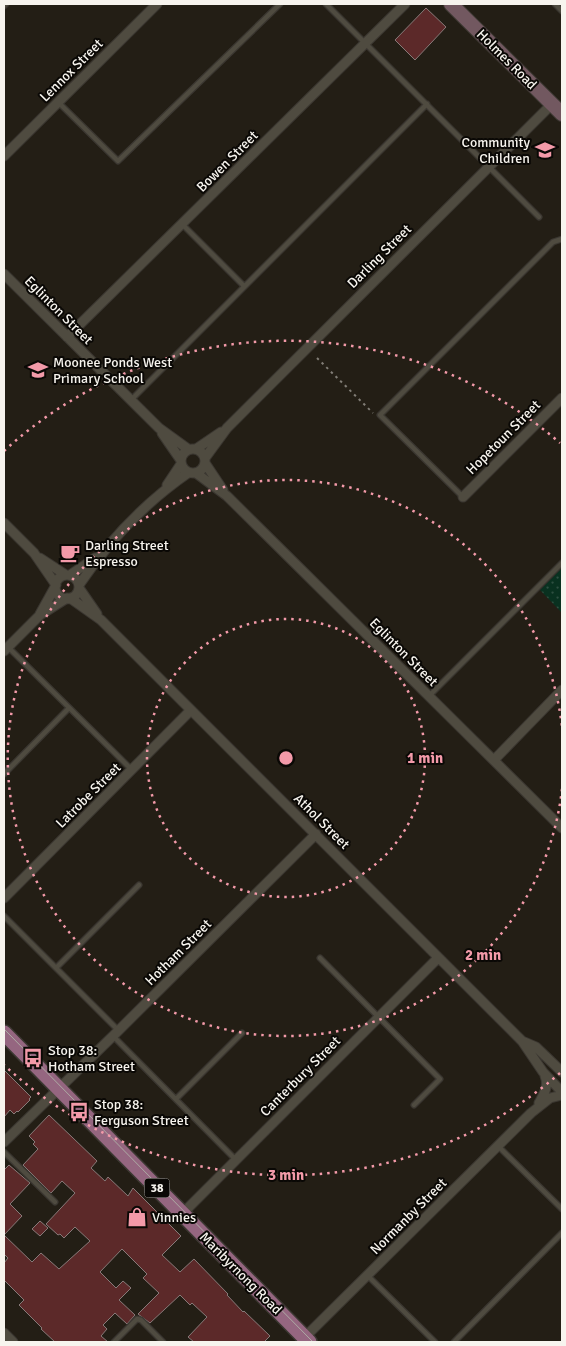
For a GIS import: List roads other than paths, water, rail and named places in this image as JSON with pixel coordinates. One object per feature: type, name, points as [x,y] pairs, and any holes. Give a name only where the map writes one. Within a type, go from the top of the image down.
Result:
[{"type":"main road","name":"Maribyrnong Road","points":[[4,1033],[307,1340]]},
{"type":"street","name":"Lennox Street","points":[[4,156],[157,4]]},
{"type":"street","name":"Bowen Street","points":[[68,337],[405,4]]},
{"type":"street","name":"Holmes Road","points":[[456,5],[562,114]]},
{"type":"street","name":"Darling Street","points":[[205,461],[227,428],[552,104]]},
{"type":"street","name":"Eglinton Street","points":[[4,274],[159,428],[192,449]]},
{"type":"street","name":"Hopetoun Street","points":[[463,497],[562,398]]},
{"type":"street","name":"Eglinton Street","points":[[159,428],[180,462]]},
{"type":"street","name":"Darling Street","points":[[192,449],[227,428]]},
{"type":"street","points":[[6,649],[40,615],[76,594],[79,586],[100,554],[164,490],[192,473],[202,470],[205,461],[203,454],[192,449],[183,453],[164,490]]},
{"type":"street","name":"Eglinton Street","points":[[205,461],[227,496]]},
{"type":"street","points":[[180,462],[192,473]]},
{"type":"street","name":"Eglinton Street","points":[[192,473],[227,496],[428,696],[561,824]]},
{"type":"street","points":[[4,523],[34,553],[56,586],[60,596],[69,598]]},
{"type":"street","points":[[34,553],[68,575],[76,578],[79,586]]},
{"type":"street","points":[[40,615],[59,578],[68,575],[100,554]]},
{"type":"street","name":"Athol Street","points":[[79,586],[101,620]]},
{"type":"street","name":"Athol Street","points":[[69,598],[101,620],[316,834],[522,1041],[546,1078],[561,1092]]},
{"type":"street","points":[[494,760],[562,690]]},
{"type":"street","name":"Latrobe Street","points":[[4,898],[191,710]]},
{"type":"street","name":"Hotham Street","points":[[4,1142],[316,834]]},
{"type":"street","name":"Canterbury Street","points":[[183,1213],[438,958]]},
{"type":"street","name":"Athol Street","points":[[522,1041],[536,1047],[559,1069]]},
{"type":"street","name":"Normanby Street","points":[[531,1112],[544,1095],[546,1078],[559,1069]]},
{"type":"street","name":"Normanby Street","points":[[307,1340],[497,1145],[531,1112],[561,1092]]},
{"type":"street","points":[[4,1333],[13,1342]]},
{"type":"lane","points":[[58,102],[118,161],[280,4]]},
{"type":"lane","points":[[326,4],[539,217]]},
{"type":"lane","points":[[555,4],[562,11]]},
{"type":"lane","points":[[131,400],[427,104]]},
{"type":"lane","points":[[182,224],[244,286]]},
{"type":"lane","points":[[463,497],[380,415],[553,242],[562,239]]},
{"type":"lane","points":[[428,696],[562,562]]},
{"type":"lane","points":[[6,649],[132,770]]},
{"type":"lane","points":[[4,774],[69,708]]},
{"type":"lane","points":[[56,968],[139,885]]},
{"type":"lane","points":[[4,916],[56,968],[176,1099],[236,1160]]},
{"type":"lane","points":[[320,958],[440,1079],[414,1105]]},
{"type":"lane","points":[[176,1099],[242,1034]]},
{"type":"lane","points":[[497,1145],[562,1209]]},
{"type":"lane","points":[[4,1152],[55,1202]]},
{"type":"lane","points":[[454,1342],[562,1233]]},
{"type":"lane","points":[[368,1276],[435,1342]]},
{"type":"lane","points":[[114,1342],[137,1319],[141,1320],[163,1342]]},
{"type":"tram line","points":[[4,1029],[313,1342]]},
{"type":"place","name":"Community Children","points":[[545,150]]},
{"type":"place","name":"Moonee Ponds West Primary School","points":[[38,370]]},
{"type":"place","name":"Darling Street Espresso","points":[[70,553]]},
{"type":"place","name":"Stop 38: Hotham Street","points":[[33,1058]]},
{"type":"place","name":"Stop 38: Ferguson Street","points":[[79,1112]]},
{"type":"place","name":"Vinnies","points":[[137,1217]]}]
